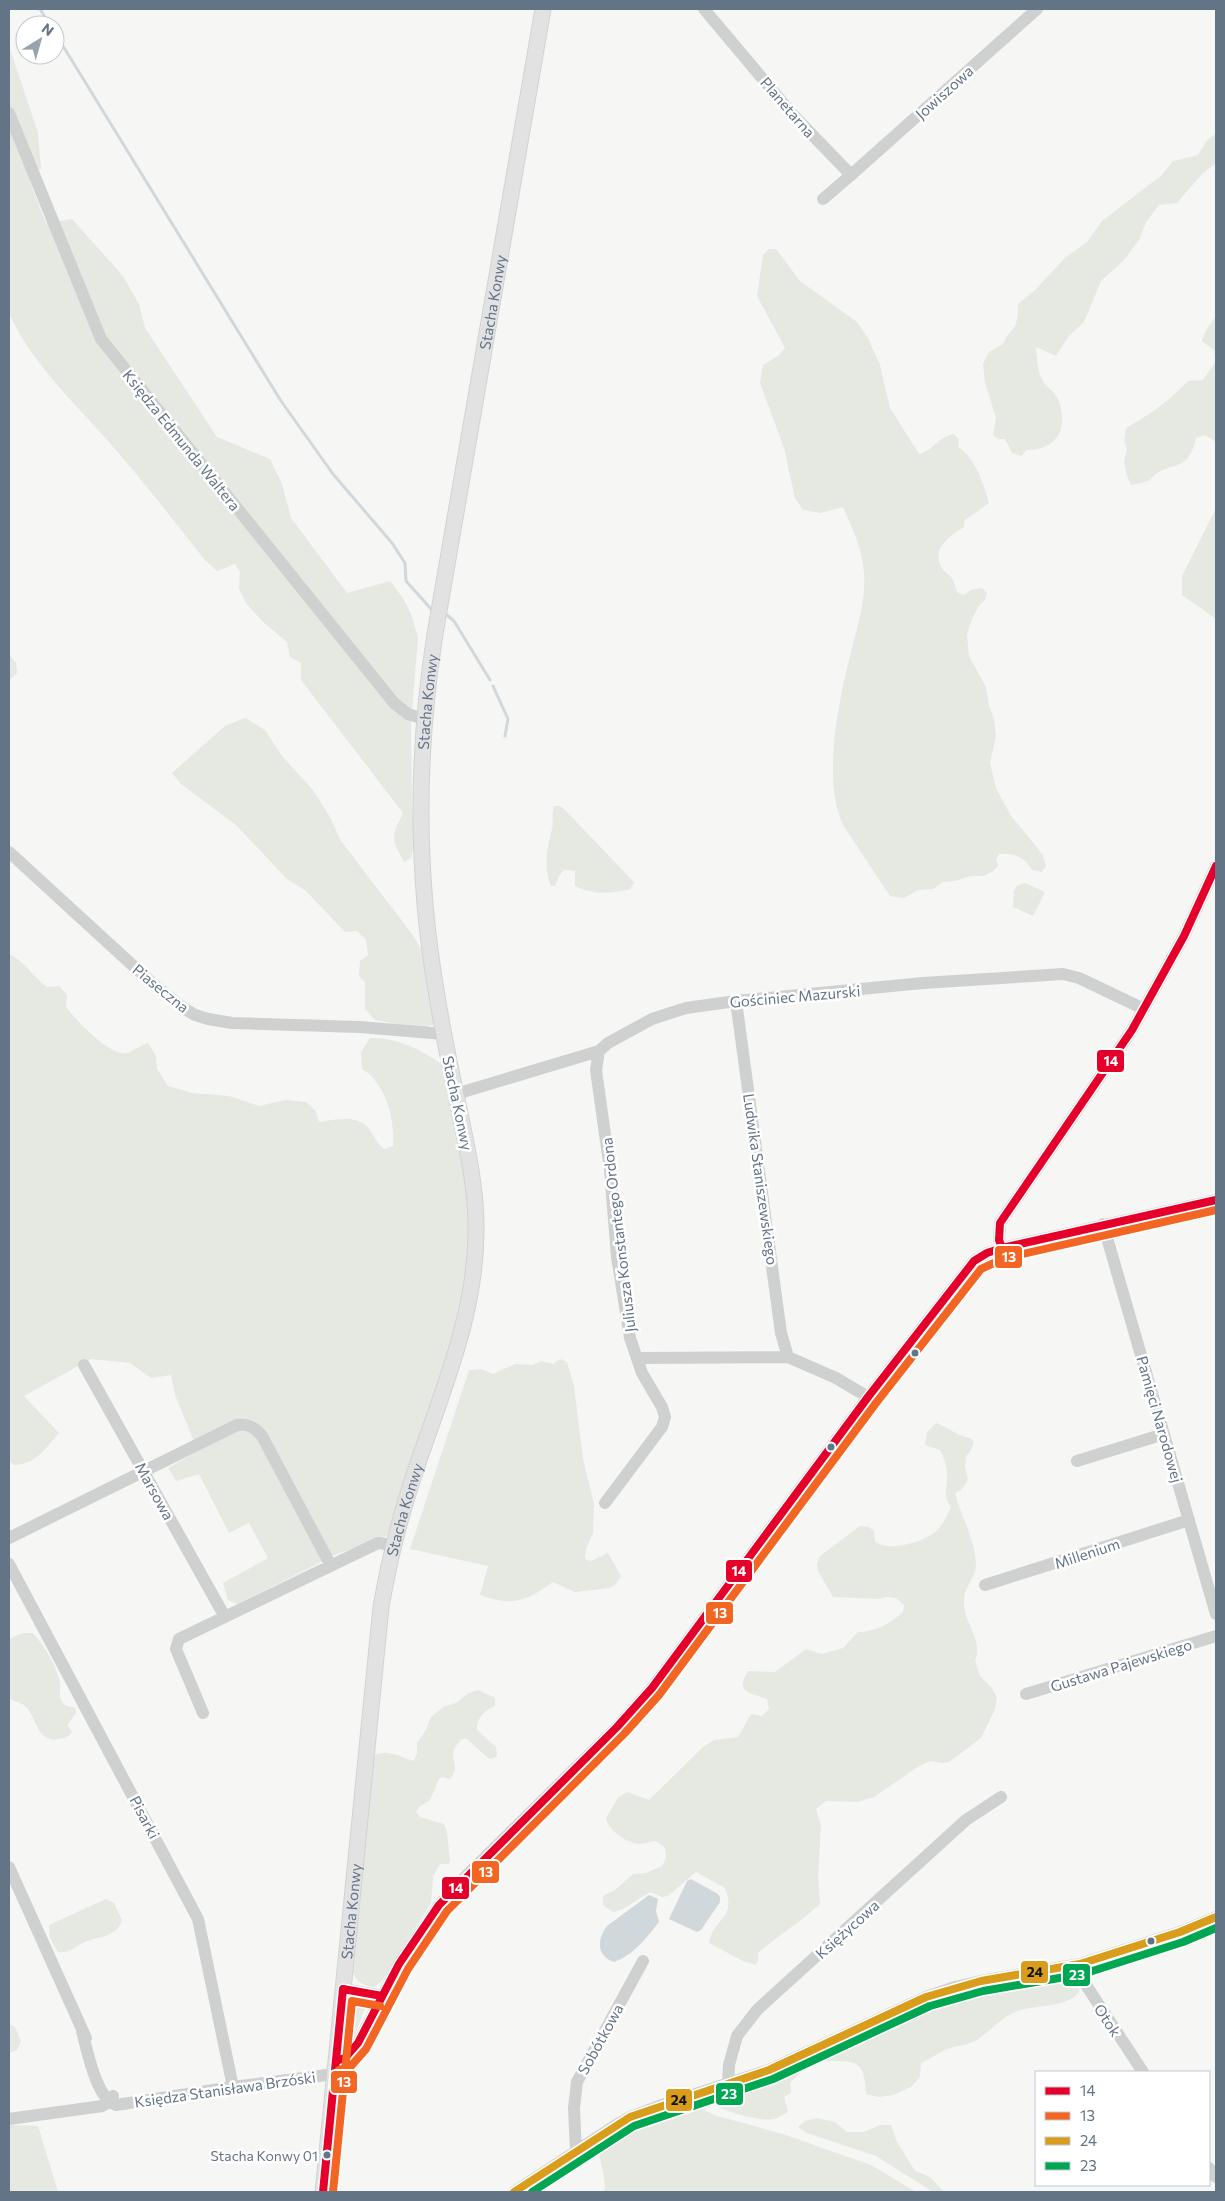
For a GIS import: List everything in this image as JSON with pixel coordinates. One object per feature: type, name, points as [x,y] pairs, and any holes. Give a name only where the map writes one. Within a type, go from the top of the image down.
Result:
[{"type":"main road","name":"Stacha Konwy","points":[[323,2192],[381,1607],[393,1545],[407,1496],[459,1344],[472,1290],[476,1226],[475,1199],[470,1164],[443,1034],[430,950],[422,863],[420,779],[424,719],[440,604],[543,9]]},
{"type":"street","name":"Planetarna","points":[[704,9],[794,116],[851,174]]},
{"type":"street","name":"Jowiszowa","points":[[851,174],[1037,9]]},
{"type":"street","name":"Księdza Edmunda Waltera","points":[[9,113],[101,339],[394,703],[408,714],[424,719]]},
{"type":"street","points":[[823,199],[851,174]]},
{"type":"street","name":"Piaseczna","points":[[9,852],[153,984],[183,1008],[196,1015],[208,1019],[232,1022],[360,1027],[443,1034]]},
{"type":"street","points":[[1002,1248],[998,1240],[1000,1223],[1120,1049],[1144,1010],[1184,936],[1216,866]]},
{"type":"street","name":"Gościniec Mazurski","points":[[456,1094],[599,1051],[608,1043],[662,1015],[686,1008],[736,1001],[866,990],[923,982],[1053,973],[1079,978],[1144,1010]]},
{"type":"street","name":"Ludwika Staniszewskiego","points":[[736,1001],[781,1333],[788,1357]]},
{"type":"street","name":"Juliusza Konstantego Ordona","points":[[599,1051],[596,1070],[610,1170],[617,1257],[630,1338],[642,1373],[662,1407],[664,1422],[605,1504]]},
{"type":"street","points":[[335,2068],[358,2043],[411,1944],[439,1905],[617,1727],[652,1688],[868,1397],[974,1261],[987,1253],[1002,1248],[1216,1200]]},
{"type":"street","name":"Pamięci Narodowej","points":[[1103,1224],[1216,1614]]},
{"type":"street","points":[[637,1358],[788,1357],[836,1378],[868,1397]]},
{"type":"street","name":"Marsowa","points":[[84,1365],[225,1617]]},
{"type":"street","points":[[9,1538],[237,1425],[246,1424],[254,1427],[262,1436],[330,1564]]},
{"type":"street","points":[[1078,1461],[1164,1434]]},
{"type":"street","name":"Millenium","points":[[986,1585],[1189,1520]]},
{"type":"street","points":[[203,1713],[176,1646],[184,1636],[330,1564],[378,1543],[393,1545]]},
{"type":"street","name":"Pisarki","points":[[9,1564],[195,1911],[202,1932],[234,2087]]},
{"type":"street","name":"Gustawa Pajewskiego","points":[[1026,1694],[1216,1636]]},
{"type":"street","name":"Księżycowa","points":[[728,2084],[729,2064],[737,2036],[757,2010],[966,1820],[1001,1797]]},
{"type":"street","points":[[9,1867],[82,2031],[116,2101]]},
{"type":"street","points":[[514,2192],[613,2127],[639,2114],[785,2063],[908,2005],[948,1989],[994,1978],[1080,1964],[1171,1935],[1216,1917]]},
{"type":"street","name":"Sobótkowa","points":[[576,2151],[574,2108],[577,2082],[643,1961]]},
{"type":"street","name":"Otok","points":[[1080,1964],[1086,1985],[1142,2071]]},
{"type":"street","points":[[343,1988],[382,1996]]},
{"type":"street","name":"Księdza Stanisława Brzóski","points":[[9,2119],[102,2106],[116,2101],[234,2087],[335,2068]]},
{"type":"shaded area","points":[[9,46],[38,133],[41,168],[30,182],[46,223],[72,219],[123,276],[139,304],[145,328],[217,437],[270,459],[282,484],[291,518],[347,593],[390,581],[403,598],[411,614],[418,637],[411,724],[412,807],[415,841],[411,858],[404,862],[394,838],[396,827],[403,813],[301,680],[301,663],[290,657],[287,642],[262,621],[246,603],[239,589],[240,572],[235,564],[217,571],[204,559],[122,457],[46,371],[19,333],[9,313]]},
{"type":"shaded area","points":[[1216,134],[1216,163],[1202,174],[1177,203],[1159,205],[1146,222],[1139,240],[1123,261],[1101,281],[1084,322],[1069,336],[1056,356],[1036,347],[1041,377],[1058,399],[1062,419],[1061,428],[1053,442],[1046,446],[1026,450],[1022,456],[1012,453],[1005,439],[998,439],[993,435],[996,418],[985,383],[983,364],[989,352],[1003,344],[1015,326],[1018,304],[1035,290],[1065,258],[1087,242],[1102,221],[1162,175],[1173,161],[1198,155],[1208,139]]},
{"type":"shaded area","points":[[769,249],[776,249],[800,281],[857,322],[868,338],[880,365],[890,408],[919,454],[928,450],[943,438],[953,434],[959,439],[958,447],[969,457],[978,472],[989,503],[965,520],[964,527],[943,544],[938,555],[943,569],[952,579],[957,592],[964,595],[971,590],[982,588],[987,593],[985,600],[978,607],[971,621],[967,635],[969,656],[986,687],[994,719],[996,737],[990,763],[996,788],[1011,816],[1043,855],[1046,866],[1042,872],[1032,870],[1026,862],[1018,857],[1009,854],[999,854],[996,859],[998,866],[992,872],[983,876],[971,876],[955,881],[943,882],[933,889],[918,890],[904,898],[890,896],[843,825],[833,783],[833,760],[838,711],[863,600],[862,556],[843,507],[821,513],[803,510],[795,498],[784,448],[760,383],[763,365],[778,356],[785,348],[757,296],[763,255]]},
{"type":"shaded area","points":[[1216,316],[1216,361],[1214,350],[1202,341],[1205,332]]},
{"type":"shaded area","points":[[1216,361],[1216,442],[1205,435],[1196,438],[1188,458],[1182,463],[1163,470],[1149,481],[1131,485],[1124,461],[1127,449],[1124,441],[1126,428],[1159,407],[1188,381],[1203,380]]},
{"type":"shaded area","points":[[1216,508],[1216,619],[1182,595],[1182,576]]},
{"type":"shaded area","points":[[9,654],[16,663],[17,673],[9,681]]},
{"type":"shaded area","points":[[245,718],[265,730],[282,756],[313,790],[330,817],[341,841],[412,934],[421,949],[435,1024],[422,1029],[375,1020],[365,1009],[365,982],[359,976],[360,961],[368,955],[366,940],[357,931],[345,932],[305,890],[288,880],[236,825],[181,784],[172,773],[225,726]]},
{"type":"shaded area","points":[[554,806],[560,806],[565,810],[632,880],[634,883],[630,889],[609,893],[588,891],[575,886],[575,871],[564,870],[555,886],[551,886],[547,872],[547,858],[553,826]]},
{"type":"shaded area","points":[[1025,883],[1045,892],[1033,916],[1013,907],[1014,891],[1017,886]]},
{"type":"shaded area","points":[[9,954],[20,961],[47,987],[59,986],[67,995],[66,1007],[71,1013],[94,1036],[112,1049],[120,1053],[127,1053],[148,1043],[156,1056],[157,1069],[168,1086],[193,1093],[229,1096],[259,1106],[286,1100],[306,1102],[315,1110],[319,1122],[346,1119],[359,1121],[364,1124],[384,1149],[393,1146],[392,1125],[387,1103],[377,1083],[362,1069],[361,1052],[370,1038],[380,1038],[408,1045],[442,1064],[470,1192],[471,1250],[465,1291],[445,1369],[387,1536],[335,1555],[238,1604],[228,1600],[223,1583],[268,1558],[249,1523],[229,1533],[199,1474],[176,1481],[168,1468],[198,1451],[175,1395],[171,1375],[151,1378],[130,1363],[91,1359],[24,1396],[59,1433],[45,1450],[34,1459],[14,1465],[9,1461]]},
{"type":"shaded area","points":[[560,1359],[567,1362],[574,1386],[583,1459],[594,1504],[593,1533],[586,1549],[585,1559],[591,1561],[608,1553],[621,1576],[616,1584],[610,1588],[575,1592],[553,1582],[527,1598],[510,1601],[491,1599],[480,1595],[488,1566],[410,1549],[469,1370],[481,1369],[493,1374],[515,1364],[533,1365],[541,1361],[553,1364]]},
{"type":"shaded area","points":[[936,1423],[970,1438],[974,1442],[966,1456],[965,1466],[968,1480],[961,1490],[955,1493],[974,1547],[976,1566],[974,1575],[964,1595],[964,1607],[977,1645],[975,1661],[980,1676],[992,1688],[997,1698],[995,1709],[981,1738],[949,1762],[930,1761],[919,1766],[874,1797],[857,1802],[826,1801],[816,1809],[821,1825],[818,1876],[820,1904],[758,1953],[758,1961],[755,1965],[743,1961],[709,1943],[715,1928],[727,1912],[728,1898],[725,1888],[696,1872],[668,1896],[662,1897],[651,1892],[613,1912],[603,1905],[603,1896],[615,1890],[633,1874],[646,1873],[662,1866],[666,1858],[665,1848],[656,1841],[642,1844],[635,1843],[614,1832],[606,1818],[618,1798],[627,1792],[649,1800],[703,1747],[714,1740],[738,1737],[751,1714],[762,1716],[769,1709],[767,1699],[746,1691],[743,1684],[748,1671],[775,1672],[806,1649],[822,1654],[843,1648],[858,1632],[871,1631],[893,1620],[903,1612],[904,1605],[896,1598],[833,1597],[818,1571],[817,1564],[820,1556],[860,1526],[869,1527],[874,1531],[875,1541],[888,1546],[913,1543],[934,1533],[939,1528],[951,1507],[946,1497],[947,1473],[943,1457],[940,1450],[925,1445],[927,1432]]},
{"type":"shaded area","points":[[23,1633],[33,1633],[42,1644],[58,1675],[60,1696],[63,1703],[75,1708],[76,1713],[67,1725],[72,1732],[65,1738],[47,1738],[39,1730],[26,1707],[10,1699],[9,1639]]},
{"type":"shaded area","points":[[478,1690],[495,1698],[495,1706],[482,1715],[478,1722],[477,1730],[496,1747],[497,1756],[492,1759],[488,1758],[467,1739],[462,1739],[456,1745],[454,1751],[454,1773],[450,1779],[442,1777],[439,1779],[430,1800],[419,1807],[416,1812],[420,1817],[444,1824],[447,1832],[450,1862],[448,1864],[440,1864],[433,1876],[431,1903],[382,1981],[374,1987],[366,1985],[358,1980],[352,1970],[373,1756],[389,1753],[414,1761],[417,1753],[417,1743],[426,1730],[431,1717],[443,1707],[456,1703],[467,1694]]},
{"type":"shaded area","points":[[691,1879],[720,1897],[720,1902],[701,1930],[697,1932],[669,1919],[687,1881]]},
{"type":"shaded area","points":[[649,1895],[658,1899],[656,1911],[659,1922],[640,1945],[628,1955],[614,1962],[608,1959],[604,1956],[600,1947],[601,1936],[607,1926]]},
{"type":"shaded area","points":[[106,1899],[114,1903],[122,1920],[120,1926],[108,1935],[87,1941],[70,1950],[58,1952],[50,1938],[49,1925]]},
{"type":"shaded area","points":[[1055,1974],[1067,1976],[1076,1982],[1080,1989],[1076,1995],[1063,2002],[1015,2012],[977,2040],[945,2050],[921,2063],[920,2077],[911,2087],[893,2095],[878,2097],[866,2094],[863,2072],[859,2066],[848,2062],[821,2060],[819,2055],[887,2022],[967,1991]]},
{"type":"shaded area","points":[[357,1999],[366,2005],[353,2040],[349,2044],[344,2041],[348,2005]]},
{"type":"shaded area","points":[[9,2024],[15,2027],[21,2041],[17,2050],[9,2053]]},
{"type":"shaded area","points":[[798,2065],[803,2066],[802,2071],[790,2083],[791,2093],[784,2097],[788,2112],[778,2118],[768,2120],[750,2117],[723,2109],[710,2102],[712,2097],[719,2093]]},
{"type":"shaded area","points":[[688,2105],[695,2105],[714,2115],[783,2134],[871,2165],[916,2192],[604,2192],[605,2186],[598,2145],[607,2137],[629,2125]]},
{"type":"shaded area","points":[[817,2118],[835,2122],[847,2132],[864,2132],[880,2125],[891,2125],[897,2142],[915,2171],[930,2177],[944,2192],[933,2192],[876,2156],[807,2133],[798,2127],[805,2121]]},
{"type":"shaded area","points":[[9,2125],[38,2126],[58,2192],[9,2192]]},
{"type":"waterway","points":[[40,9],[44,15]]},
{"type":"waterway","points":[[65,49],[281,401],[333,474],[392,543],[405,563],[406,581],[432,610]]},
{"type":"waterway","points":[[447,615],[454,621],[490,680]]},
{"type":"waterway","points":[[493,686],[508,719],[505,736]]},
{"type":"transit line","name":"14","points":[[1002,1248],[999,1240],[1000,1223],[1132,1030],[1184,936],[1216,866]]},
{"type":"transit line","name":"14","points":[[336,2061],[345,2058],[358,2043],[399,1964],[439,1905],[617,1727],[652,1688],[868,1397],[974,1261],[987,1253],[1002,1248],[1216,1200]]},
{"type":"transit line","name":"13","points":[[339,2070],[351,2066],[366,2049],[408,1969],[447,1911],[624,1734],[659,1695],[876,1403],[981,1269],[1005,1258],[1216,1210]]},
{"type":"transit line","name":"24","points":[[514,2192],[630,2117],[769,2070],[926,1997],[981,1981],[1080,1964],[1180,1932],[1216,1917]]},
{"type":"transit line","name":"23","points":[[532,2192],[634,2126],[773,2079],[930,2006],[983,1991],[1083,1974],[1183,1942],[1216,1928]]},
{"type":"transit line","name":"14","points":[[323,2192],[343,1989],[382,1996]]},
{"type":"transit line","name":"13","points":[[333,2192],[352,2001],[380,2006]]},
{"type":"place","name":"Stacha Konwy 01","points":[[327,2155]]}]
